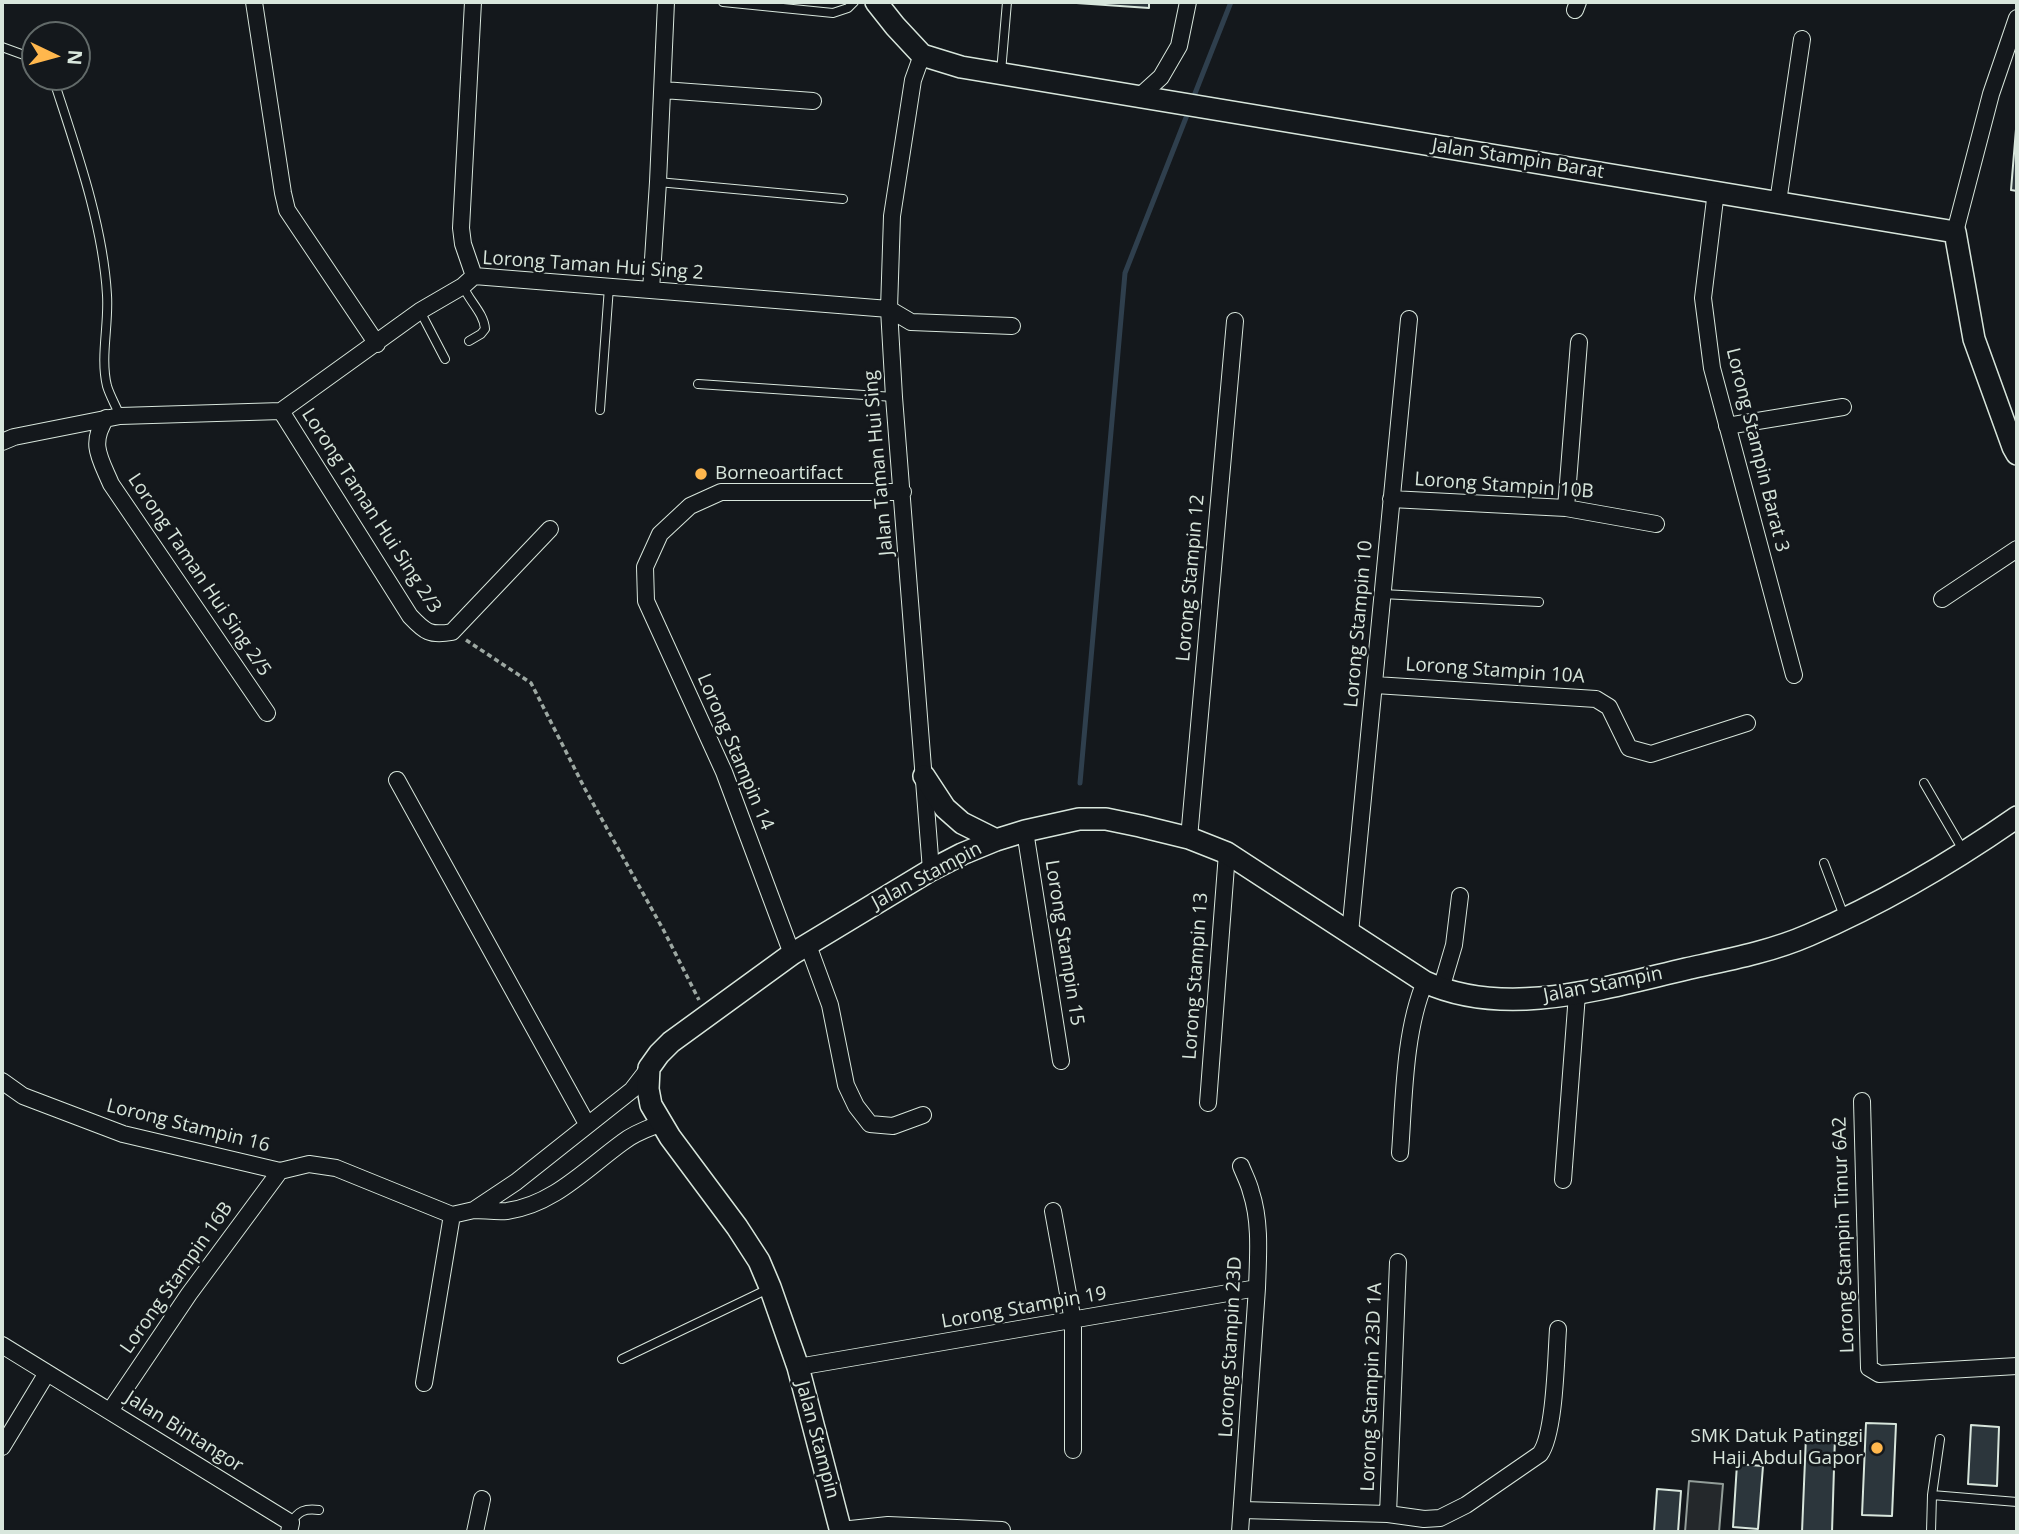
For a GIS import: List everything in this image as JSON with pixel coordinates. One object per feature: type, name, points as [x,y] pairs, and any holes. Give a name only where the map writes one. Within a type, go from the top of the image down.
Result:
[{"type":"street","points":[[254,2],[287,210],[377,344]]},
{"type":"street","points":[[468,281],[461,228],[473,2]]},
{"type":"street","points":[[651,290],[666,2]]},
{"type":"street","name":"Jalan Stampin Barat","points":[[876,2],[922,55],[961,67],[1955,232]]},
{"type":"street","points":[[1139,97],[1161,77],[1179,46],[1188,2]]},
{"type":"street","points":[[2016,449],[1974,339],[1955,232],[1991,94],[2017,18]]},
{"type":"street","points":[[1778,202],[1802,39]]},
{"type":"street","name":"Jalan Taman Hui Sing","points":[[922,55],[913,80],[892,216],[889,309],[931,870]]},
{"type":"street","points":[[663,90],[813,101]]},
{"type":"street","name":"Lorong Stampin Barat 3","points":[[1716,191],[1703,298],[1712,368],[1794,675]]},
{"type":"street","name":"Lorong Taman Hui Sing 2","points":[[281,411],[468,281],[609,287],[889,309],[911,322],[1012,326]]},
{"type":"street","name":"Lorong Stampin 10","points":[[1350,933],[1409,319]]},
{"type":"street","name":"Lorong Stampin 12","points":[[1188,838],[1235,321]]},
{"type":"street","points":[[1566,508],[1579,342]]},
{"type":"street","points":[[1727,426],[1843,407]]},
{"type":"street","points":[[2,442],[13,436],[113,417],[281,411]]},
{"type":"street","name":"Lorong Taman Hui Sing 2/3","points":[[281,411],[410,616],[423,630],[438,635],[452,632],[550,529]]},
{"type":"street","name":"Lorong Taman Hui Sing 2/5","points":[[113,417],[97,431],[96,448],[111,484],[267,713]]},
{"type":"street","name":"Lorong Stampin 14","points":[[903,492],[721,492],[690,506],[660,534],[645,567],[646,601],[724,772],[800,950],[830,1005],[846,1085],[856,1105],[870,1124],[893,1126],[922,1115]]},
{"type":"street","name":"Lorong Stampin 10B","points":[[1391,499],[1566,508],[1656,523]]},
{"type":"street","points":[[1942,599],[2017,549]]},
{"type":"street","name":"Lorong Stampin 10A","points":[[1375,685],[1595,699],[1609,708],[1629,748],[1651,754],[1747,723]]},
{"type":"street","points":[[924,775],[945,808],[962,824],[996,840]]},
{"type":"street","points":[[397,780],[587,1124]]},
{"type":"street","name":"Jalan Stampin","points":[[841,1531],[798,1367],[759,1261],[662,1123],[651,1105],[648,1090],[649,1068],[671,1042],[800,950],[858,913],[931,870],[996,840],[1079,819],[1107,819],[1188,838],[1227,853],[1433,986],[1482,997],[1530,999],[1577,994],[1756,953],[1807,936],[1909,887],[1965,854],[2017,817]]},
{"type":"street","name":"Lorong Stampin 15","points":[[1025,831],[1061,1061]]},
{"type":"street","name":"Lorong Stampin 13","points":[[1208,1103],[1227,853]]},
{"type":"street","points":[[1400,1153],[1415,1010],[1433,986],[1454,945],[1460,896]]},
{"type":"street","points":[[1563,1180],[1577,994]]},
{"type":"street","points":[[474,1210],[556,1152],[587,1124],[632,1090],[649,1068]]},
{"type":"street","name":"Lorong Stampin 16","points":[[2,1080],[23,1096],[123,1134],[280,1171],[309,1164],[336,1168],[452,1216]]},
{"type":"street","name":"Lorong Stampin Timur 6A2","points":[[1861,1101],[1869,1368],[1879,1374],[2017,1366]]},
{"type":"street","points":[[424,1383],[452,1216],[474,1210],[506,1210],[526,1206],[549,1196],[584,1174],[624,1140],[662,1123]]},
{"type":"street","name":"Lorong Stampin 23D","points":[[1240,1532],[1258,1250],[1252,1193],[1241,1166]]},
{"type":"street","name":"Lorong Stampin 16B","points":[[110,1411],[189,1294],[280,1171]]},
{"type":"street","points":[[1053,1211],[1073,1321],[1073,1450]]},
{"type":"street","name":"Lorong Stampin 23D 1A","points":[[1388,1514],[1398,1262]]},
{"type":"street","name":"Lorong Stampin 19","points":[[798,1367],[1257,1288]]},
{"type":"street","points":[[1242,1510],[1388,1514],[1424,1526],[1466,1505],[1540,1454],[1545,1447],[1550,1426],[1558,1329]]},
{"type":"street","name":"Jalan Bintangor","points":[[2,1345],[110,1411],[290,1528]]},
{"type":"street","points":[[2,1447],[47,1373]]},
{"type":"street","points":[[475,1532],[482,1499]]},
{"type":"street","points":[[841,1531],[888,1525],[1002,1530]]},
{"type":"lane","points":[[723,2],[833,13],[848,8],[854,2]]},
{"type":"lane","points":[[1001,73],[1007,2]]},
{"type":"lane","points":[[2,47],[21,54]]},
{"type":"lane","points":[[57,91],[96,224],[107,295],[105,365],[113,417]]},
{"type":"lane","points":[[658,182],[843,199]]},
{"type":"lane","points":[[468,281],[469,299],[485,320],[485,329],[468,341]]},
{"type":"lane","points":[[600,410],[609,287]]},
{"type":"lane","points":[[420,312],[445,359]]},
{"type":"lane","points":[[698,384],[894,397]]},
{"type":"lane","points":[[1382,594],[1539,602]]},
{"type":"lane","points":[[1924,783],[1965,854]]},
{"type":"lane","points":[[1824,863],[1845,919]]},
{"type":"lane","points":[[622,1359],[770,1287]]},
{"type":"lane","points":[[1931,1532],[1932,1495],[1940,1439]]},
{"type":"lane","points":[[1932,1495],[2017,1502]]},
{"type":"lane","points":[[290,1528],[296,1515],[302,1510],[319,1510]]},
{"type":"path","points":[[452,632],[531,682],[585,789],[707,1016]]},
{"type":"shaded area","points":[[1689,1481],[1723,1484],[1719,1532],[1685,1532]]},
{"type":"building","points":[[1062,2],[1149,2],[1149,8]]},
{"type":"building","points":[[2017,117],[2017,191],[2011,190]]},
{"type":"building","points":[[1866,1423],[1896,1424],[1892,1516],[1862,1515]]},
{"type":"building","points":[[1971,1425],[1999,1427],[1997,1486],[1968,1484]]},
{"type":"building","points":[[1806,1436],[1835,1437],[1832,1532],[1802,1532]]},
{"type":"building","points":[[1737,1464],[1763,1466],[1758,1529],[1733,1527]]},
{"type":"building","points":[[1657,1489],[1681,1491],[1678,1532],[1654,1532]]},
{"type":"waterway","points":[[1192,101],[1231,2]]},
{"type":"waterway","points":[[1080,783],[1125,273],[1189,110]]},
{"type":"place","name":"Borneoartifact","points":[[701,474]]},
{"type":"place","name":"SMK Datuk Patinggi Haji Abdul Gapor","points":[[1877,1448]]}]
